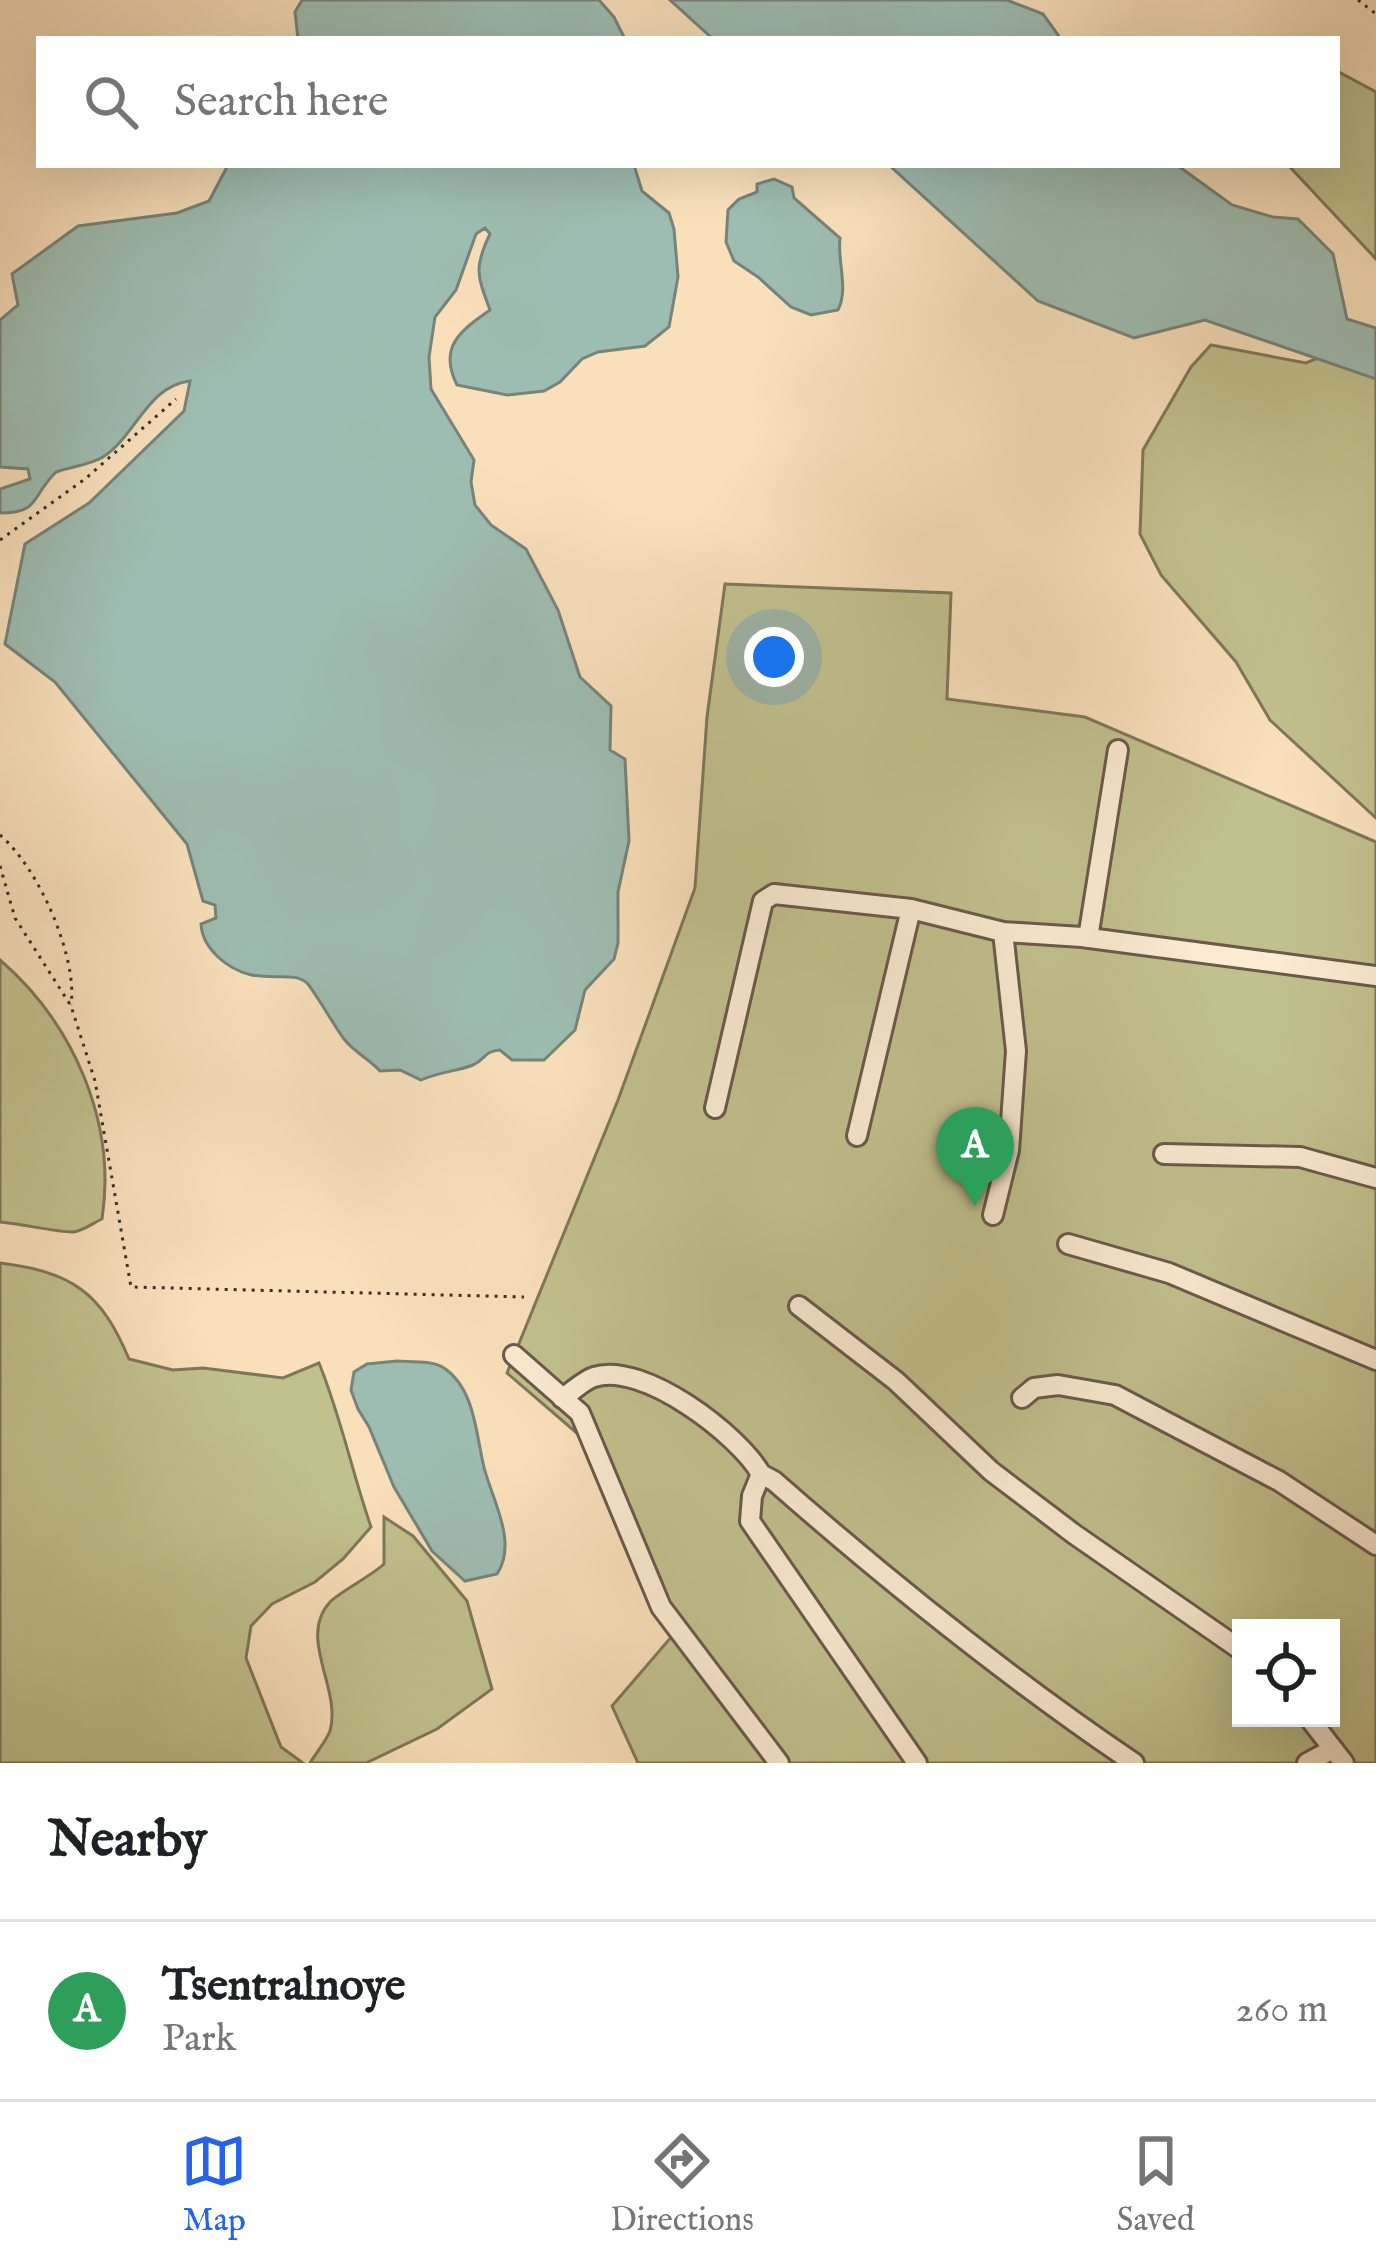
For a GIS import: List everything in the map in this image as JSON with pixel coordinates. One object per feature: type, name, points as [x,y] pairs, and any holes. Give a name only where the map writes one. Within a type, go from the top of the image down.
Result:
[{"type":"street","points":[[1088,938],[1118,749]]},
{"type":"street","points":[[715,1108],[763,901],[774,894],[910,909],[1003,932],[1088,938],[1376,976]]},
{"type":"street","points":[[857,1136],[910,909]]},
{"type":"street","points":[[993,1215],[1009,1150],[1016,1051],[1003,932]]},
{"type":"street","points":[[1164,1154],[1300,1157],[1376,1178]]},
{"type":"street","points":[[1068,1244],[1169,1274],[1376,1360]]},
{"type":"street","points":[[800,1306],[896,1381],[992,1471],[1232,1644]]},
{"type":"street","points":[[514,1355],[580,1413],[661,1606],[779,1763]]},
{"type":"street","points":[[562,1398],[595,1376],[622,1377],[668,1392],[748,1452],[761,1474],[894,1587],[1133,1763]]},
{"type":"street","points":[[1022,1398],[1034,1388],[1058,1385],[1115,1395],[1279,1481],[1376,1545]]},
{"type":"street","points":[[761,1474],[752,1496],[750,1520],[917,1763]]},
{"type":"street","points":[[1307,1763],[1339,1756],[1316,1727]]},
{"type":"path","points":[[1358,0],[1376,14]]},
{"type":"path","points":[[0,540],[85,479],[176,399]]},
{"type":"path","points":[[0,836],[46,898],[74,984],[71,1006]]},
{"type":"path","points":[[0,866],[15,918],[71,1006],[95,1081],[131,1288],[524,1297]]},
{"type":"green space","points":[[1340,73],[1376,92],[1376,259],[1291,168],[1340,168]]},
{"type":"green space","points":[[1376,334],[1376,818],[1270,720],[1236,662],[1161,575],[1140,534],[1143,450],[1191,367],[1211,345],[1306,363]]},
{"type":"green space","points":[[725,584],[951,593],[947,699],[1085,717],[1376,842],[1376,1763],[638,1763],[612,1706],[673,1635],[578,1434],[507,1373],[618,1100],[695,888],[707,717]]},
{"type":"green space","points":[[0,960],[49,1013],[84,1077],[96,1111],[103,1146],[102,1219],[77,1231],[0,1222]]},
{"type":"green space","points":[[0,1263],[47,1272],[81,1289],[107,1317],[129,1359],[173,1370],[203,1368],[283,1378],[319,1363],[371,1527],[343,1559],[315,1582],[272,1604],[251,1626],[246,1658],[281,1747],[303,1763],[0,1763]]},
{"type":"green space","points":[[384,1517],[413,1536],[467,1601],[492,1689],[437,1729],[366,1763],[310,1763],[330,1731],[332,1715],[319,1648],[321,1616],[334,1598],[384,1564]]},
{"type":"water","points":[[302,0],[599,0],[624,36],[298,36],[295,12]]},
{"type":"water","points":[[670,0],[1007,0],[1043,14],[1059,36],[710,36]]},
{"type":"water","points":[[226,168],[635,168],[642,191],[669,213],[678,277],[669,327],[645,346],[598,352],[582,359],[544,391],[507,395],[457,385],[451,350],[470,325],[490,310],[479,273],[490,234],[485,228],[476,234],[456,290],[435,317],[429,357],[431,389],[474,460],[475,505],[491,525],[526,549],[558,610],[580,677],[611,706],[610,750],[625,759],[629,841],[618,892],[614,959],[585,990],[575,1030],[544,1060],[512,1060],[500,1050],[473,1065],[421,1080],[400,1070],[380,1071],[344,1039],[307,983],[245,973],[218,957],[206,942],[201,924],[216,918],[215,905],[203,901],[187,844],[55,682],[5,644],[25,544],[89,503],[184,411],[190,381],[163,392],[103,457],[56,472],[29,506],[0,513],[0,489],[30,479],[28,469],[0,467],[0,320],[18,305],[12,274],[78,226],[177,213],[209,201]]},
{"type":"water","points":[[892,168],[1181,168],[1232,205],[1298,219],[1333,254],[1347,319],[1376,328],[1376,379],[1205,320],[1134,338],[1038,301]]},
{"type":"water","points":[[774,179],[792,187],[794,198],[840,238],[843,293],[838,310],[811,315],[791,307],[734,261],[726,242],[728,210],[757,192],[757,184]]},
{"type":"water","points":[[397,1361],[444,1368],[468,1399],[504,1533],[503,1561],[497,1574],[465,1581],[432,1551],[394,1487],[351,1390],[354,1372],[367,1364]]},
{"type":"place","name":"Tsentralnoye","points":[[975,1206]]}]
